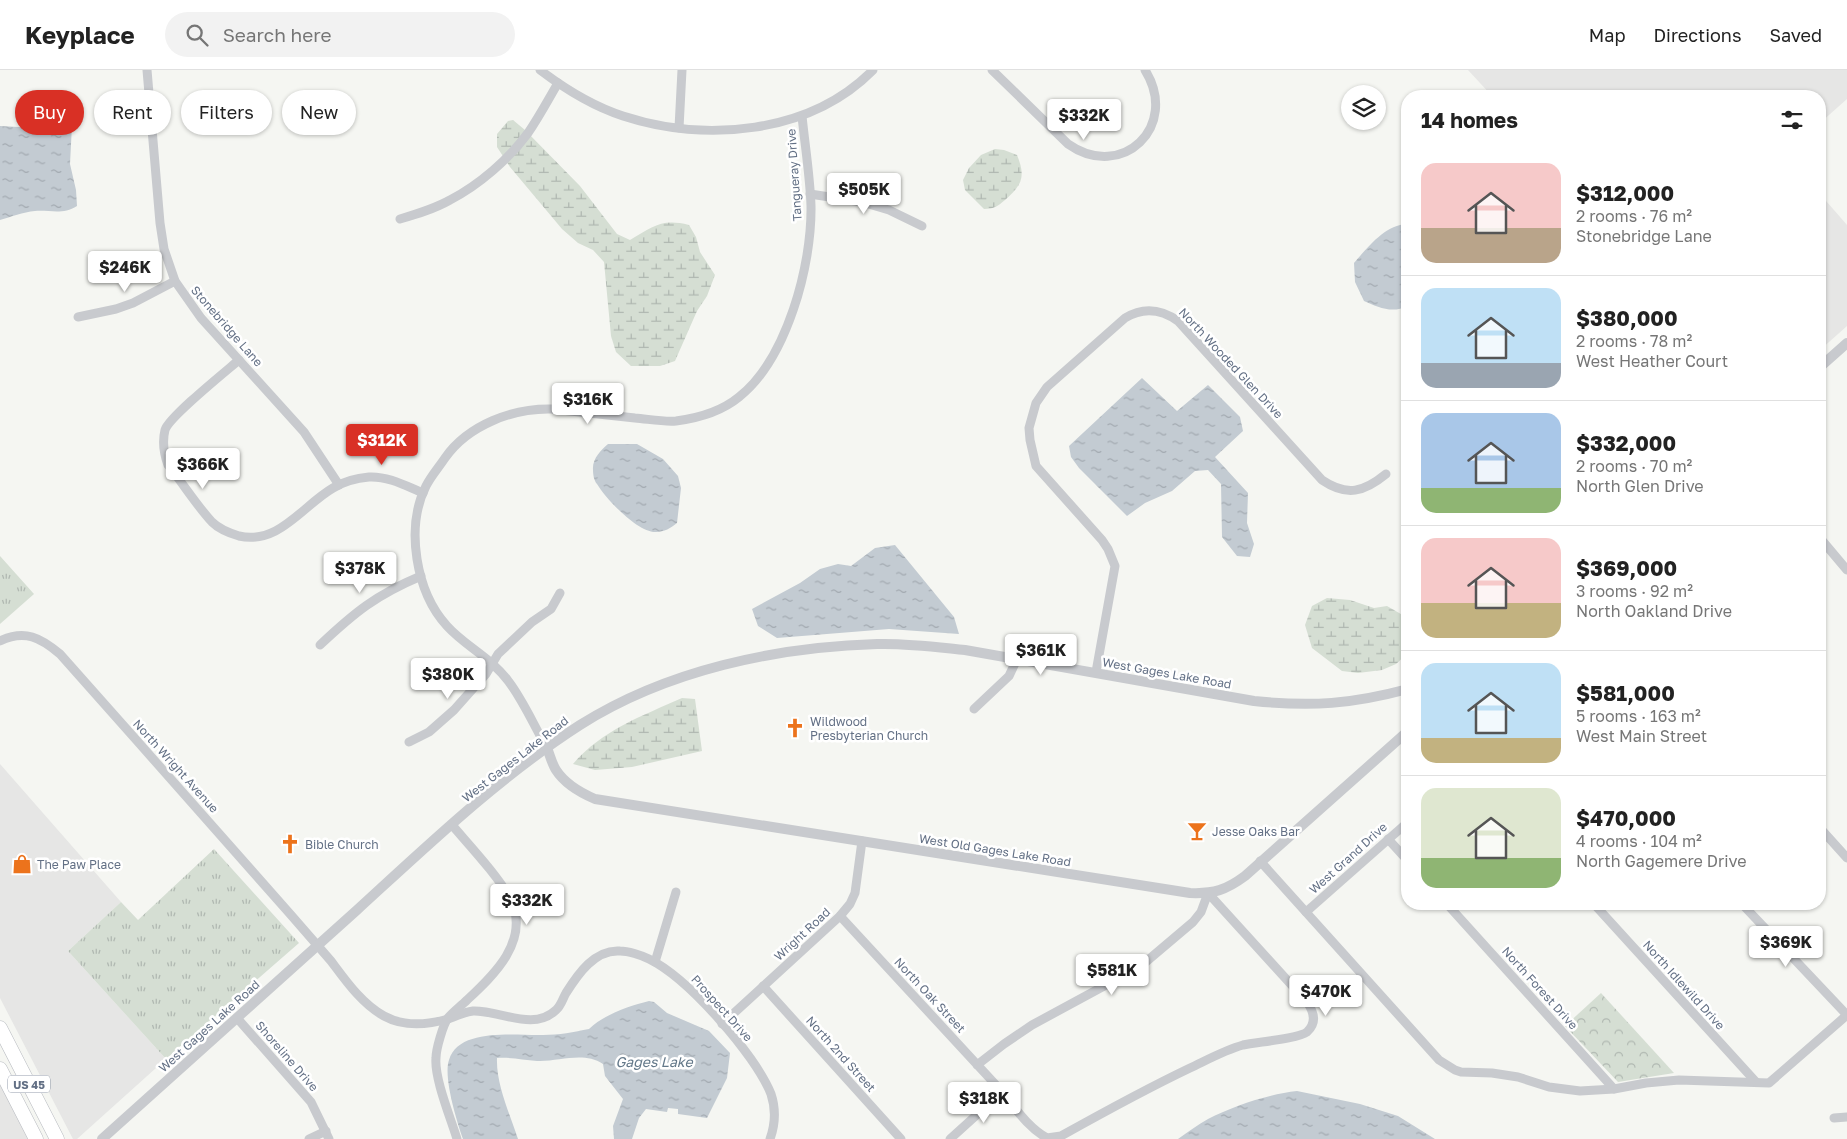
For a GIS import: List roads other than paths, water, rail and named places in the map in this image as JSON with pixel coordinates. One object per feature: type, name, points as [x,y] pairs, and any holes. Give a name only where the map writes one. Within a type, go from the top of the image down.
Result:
[{"type":"main road","name":"US 45","points":[[0,1028],[57,1139]]},
{"type":"main road","name":"US 45","points":[[0,1069],[36,1139]]},
{"type":"street","name":"Stonebridge Lane","points":[[147,70],[160,222],[164,249],[175,281],[201,318],[304,432],[339,485]]},
{"type":"street","points":[[540,70],[570,92],[622,116],[649,124],[710,131],[735,130],[802,116],[839,98],[873,70]]},
{"type":"street","points":[[679,128],[682,70]]},
{"type":"street","points":[[992,70],[1078,152],[1102,158],[1123,154],[1138,144],[1152,125],[1156,106],[1156,92],[1145,70]]},
{"type":"street","points":[[400,219],[428,210],[450,200],[491,171],[509,155],[528,133],[558,83]]},
{"type":"street","name":"Tangueray Drive","points":[[547,748],[509,682],[485,656],[466,643],[446,625],[427,592],[416,554],[418,512],[423,493],[448,455],[462,441],[488,423],[513,413],[535,408],[675,421],[723,408],[739,397],[759,377],[769,362],[793,312],[805,268],[810,226],[810,194],[802,116]]},
{"type":"street","points":[[810,194],[862,202],[889,210],[922,226]]},
{"type":"street","points":[[78,317],[116,309],[133,303],[175,281]]},
{"type":"street","name":"North Wooded Glen Drive","points":[[1096,672],[1115,566],[1102,540],[1036,466],[1029,428],[1036,403],[1046,387],[1125,318],[1133,313],[1143,311],[1161,312],[1178,321],[1322,480],[1331,486],[1351,491],[1364,489],[1374,484],[1386,474]]},
{"type":"street","points":[[1826,362],[1847,343]]},
{"type":"street","points":[[239,360],[175,416],[165,430],[164,456],[168,465],[212,522],[233,534],[246,537],[262,537],[277,531],[332,488],[353,480],[377,478],[398,483],[423,493]]},
{"type":"street","points":[[1826,545],[1847,570]]},
{"type":"street","points":[[320,645],[363,606],[394,588],[421,576]]},
{"type":"street","points":[[409,742],[429,732],[454,710],[486,674],[509,643],[532,622],[551,609],[560,593]]},
{"type":"street","name":"North Wright Avenue","points":[[0,641],[16,635],[36,637],[60,654],[317,945],[355,992],[384,1016],[401,1023],[425,1024],[447,1019]]},
{"type":"street","name":"West Gages Lake Road","points":[[102,1139],[487,794],[582,724],[641,694],[674,680],[760,657],[834,646],[879,644],[918,645],[965,650],[1254,701],[1291,705],[1352,702],[1401,691]]},
{"type":"street","points":[[974,709],[1009,676],[1017,659]]},
{"type":"street","name":"West Old Gages Lake Road","points":[[547,748],[556,771],[582,793],[595,799],[1190,893],[1208,893],[1217,892],[1235,884],[1401,737]]},
{"type":"street","points":[[452,825],[503,887],[511,902],[515,920],[515,936],[501,967],[447,1019],[436,1058],[436,1070],[457,1139]]},
{"type":"street","name":"West Grand Drive","points":[[1306,912],[1401,828]]},
{"type":"street","points":[[1826,835],[1847,858]]},
{"type":"street","points":[[1388,839],[1401,853]]},
{"type":"street","name":"Wright Road","points":[[722,1024],[840,916],[850,904],[855,893],[862,841]]},
{"type":"street","points":[[1260,862],[1439,1060],[1454,1070],[1518,1077],[1549,1087],[1580,1091],[1614,1089],[1646,1083],[1679,1080],[1769,1083],[1847,1015],[1748,910]]},
{"type":"street","points":[[655,962],[676,892]]},
{"type":"street","points":[[978,1065],[1032,1025],[1141,966],[1193,922],[1201,912],[1208,893]]},
{"type":"street","name":"North Oak Street","points":[[840,916],[978,1065],[1034,1130],[1047,1138],[1061,1136],[1172,1076],[1219,1054],[1242,1045],[1303,1035],[1314,1022],[1313,1010],[1308,1002],[1208,893]]},
{"type":"street","name":"North Forest Drive","points":[[1452,910],[1614,1089]]},
{"type":"street","name":"North Idlewild Drive","points":[[1599,910],[1756,1082]]},
{"type":"street","name":"Prospect Drive","points":[[447,1019],[470,1011],[488,1012],[524,1020],[544,1019],[558,1009],[576,979],[588,964],[602,953],[618,950],[647,958],[684,983],[751,1058],[771,1095],[775,1113],[770,1139]]},
{"type":"street","name":"North 2nd Street","points":[[763,986],[901,1139]]},
{"type":"street","name":"Shoreline Drive","points":[[237,1018],[311,1102],[327,1135]]},
{"type":"street","points":[[950,1139],[1002,1092]]},
{"type":"street","points":[[1834,1118],[1847,1117]]},
{"type":"street","points":[[309,1139],[327,1135]]},
{"type":"water","points":[[0,126],[15,127],[15,135],[71,135],[70,164],[76,190],[77,206],[62,211],[22,213],[0,220]]},
{"type":"water","points":[[1401,225],[1401,308],[1391,310],[1364,301],[1355,282],[1354,263],[1378,238],[1391,228]]},
{"type":"water","points":[[1142,378],[1177,411],[1208,385],[1240,417],[1243,431],[1215,457],[1248,493],[1247,523],[1254,544],[1250,557],[1237,556],[1222,537],[1221,484],[1208,470],[1195,471],[1172,491],[1145,503],[1127,516],[1079,468],[1071,457],[1069,446]]},
{"type":"water","points":[[608,444],[637,444],[663,459],[678,476],[681,488],[677,523],[662,531],[649,531],[640,527],[623,514],[607,498],[595,481],[593,466],[595,459]]},
{"type":"water","points":[[895,545],[954,617],[959,634],[889,629],[777,638],[758,626],[752,609],[800,583],[820,569],[838,564],[851,566],[875,548]]},
{"type":"water","name":"Gages Lake","points":[[649,1001],[654,1002],[667,1013],[709,1031],[730,1053],[727,1078],[707,1118],[678,1114],[678,1109],[668,1108],[667,1112],[646,1109],[639,1118],[632,1139],[614,1139],[613,1126],[623,1099],[605,1076],[603,1064],[587,1058],[537,1061],[497,1058],[501,1089],[518,1139],[463,1139],[449,1088],[448,1068],[449,1060],[455,1049],[464,1042],[490,1036],[543,1035],[589,1029],[601,1019]]},
{"type":"water","points":[[1297,1091],[1360,1104],[1398,1116],[1435,1139],[1178,1139],[1218,1114],[1251,1101]]},
{"type":"place","name":"Wildwood Presbyterian Church","points":[[795,728]]},
{"type":"place","name":"Jesse Oaks Bar","points":[[1197,831]]},
{"type":"place","name":"Bible Church","points":[[290,844]]},
{"type":"place","name":"The Paw Place","points":[[22,864]]}]
